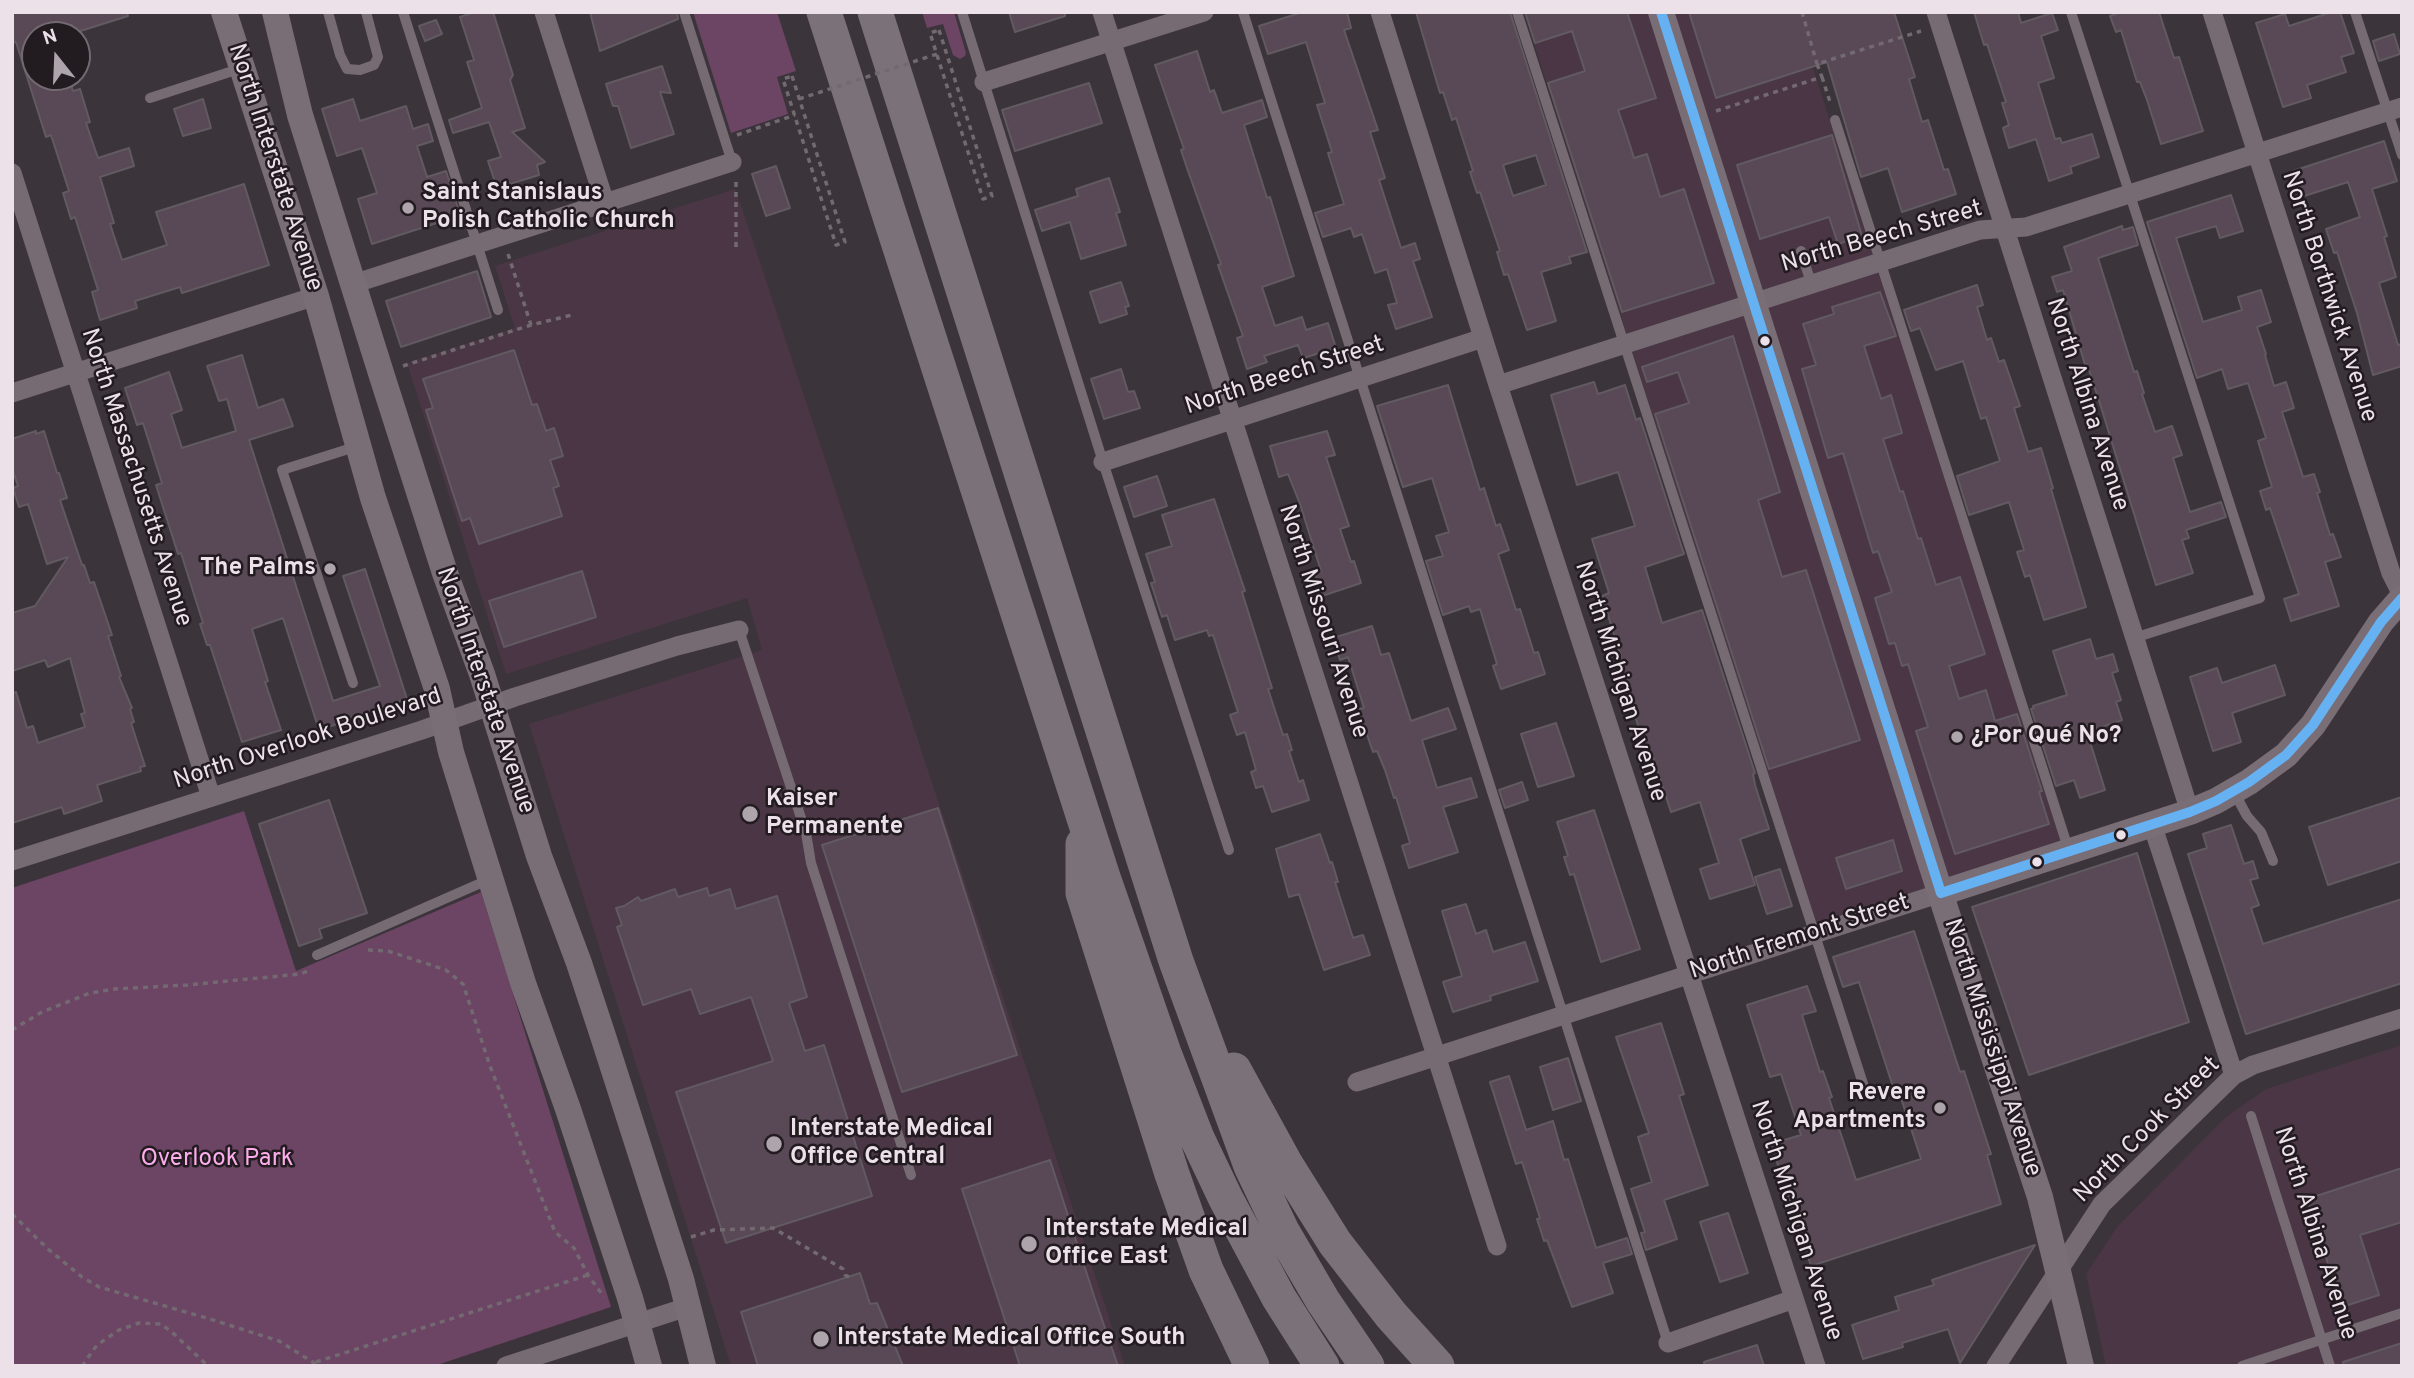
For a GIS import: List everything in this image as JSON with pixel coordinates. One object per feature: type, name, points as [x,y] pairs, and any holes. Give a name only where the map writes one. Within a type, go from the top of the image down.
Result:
[{"type":"highway","points":[[824,12],[1134,969],[1197,1138],[1252,1250],[1322,1366]]},
{"type":"highway","points":[[875,12],[1176,961],[1256,1177],[1323,1301],[1367,1366]]},
{"type":"highway","points":[[1083,813],[1083,893],[1172,1174],[1206,1270],[1252,1366]]},
{"type":"highway","points":[[1176,961],[1314,1212],[1359,1276],[1437,1366]]},
{"type":"street","name":"North Interstate Avenue","points":[[224,12],[316,296],[395,569],[437,689],[451,752],[490,879],[568,1110],[649,1366]]},
{"type":"street","name":"North Interstate Avenue","points":[[275,12],[300,115],[381,373],[445,573],[492,705],[539,856],[603,1037],[681,1279],[703,1366]]},
{"type":"street","points":[[544,12],[606,203]]},
{"type":"street","name":"North Missouri Avenue","points":[[1102,12],[1497,1246]]},
{"type":"street","points":[[984,82],[1204,12]]},
{"type":"street","name":"North Michigan Avenue","points":[[1380,12],[1497,385],[1816,1366]]},
{"type":"street","name":"North Mississippi Avenue","points":[[1661,12],[2040,1197],[2081,1366]]},
{"type":"street","name":"North Borthwick Avenue","points":[[2212,12],[2391,573],[2402,597]]},
{"type":"street","name":"North Albina Avenue","points":[[1938,18],[2190,812]]},
{"type":"street","name":"North Beech Street","points":[[1497,385],[1980,229],[2026,228],[2395,109]]},
{"type":"street","points":[[353,284],[732,162]]},
{"type":"street","name":"North Massachusetts Avenue","points":[[12,173],[211,797]]},
{"type":"street","points":[[12,393],[316,296]]},
{"type":"street","name":"North Beech Street","points":[[1103,462],[1483,338]]},
{"type":"street","name":"North Fremont Street","points":[[1357,1082],[2190,812],[2234,792],[2268,770],[2294,748],[2328,704],[2381,622],[2402,597]]},
{"type":"street","name":"North Overlook Boulevard","points":[[12,860],[677,646],[739,630]]},
{"type":"street","points":[[2152,824],[2234,1075]]},
{"type":"street","name":"North Cook Street","points":[[1996,1366],[2102,1204],[2234,1075],[2253,1065],[2402,1018]]},
{"type":"street","points":[[1668,1343],[1794,1299]]},
{"type":"street","points":[[506,1366],[687,1307]]},
{"type":"lane","points":[[328,12],[340,55],[347,69],[360,70],[374,65],[378,57],[366,12]]},
{"type":"lane","points":[[403,12],[498,310]]},
{"type":"lane","points":[[684,12],[732,162]]},
{"type":"lane","points":[[962,12],[1103,462],[1230,850]]},
{"type":"lane","points":[[1243,12],[1668,1343]]},
{"type":"lane","points":[[1517,12],[1866,1093]]},
{"type":"lane","points":[[2071,12],[2260,598],[2134,638]]},
{"type":"lane","points":[[2355,12],[2395,109],[2402,155]]},
{"type":"lane","points":[[150,98],[242,68]]},
{"type":"lane","points":[[1835,120],[2069,852]]},
{"type":"lane","points":[[1801,251],[1811,283]]},
{"type":"lane","points":[[353,683],[282,470],[359,446]]},
{"type":"lane","points":[[739,630],[798,807],[811,863],[911,1175]]},
{"type":"lane","points":[[2234,792],[2247,816],[2261,832],[2273,861]]},
{"type":"lane","points":[[317,955],[490,879]]},
{"type":"lane","name":"North Albina Avenue","points":[[2251,1116],[2330,1366]]},
{"type":"lane","points":[[2242,1366],[2402,1313]]},
{"type":"path","points":[[1802,12],[1835,120]]},
{"type":"path","points":[[1817,64],[1938,18]]},
{"type":"path","points":[[939,30],[992,196],[983,199],[937,54],[930,33],[939,30]]},
{"type":"path","points":[[799,99],[937,54]]},
{"type":"path","points":[[792,76],[799,99],[845,242],[836,245],[783,79],[792,76]]},
{"type":"path","points":[[1695,118],[1822,77]]},
{"type":"path","points":[[724,139],[794,116]]},
{"type":"path","points":[[732,162],[736,177],[736,251]]},
{"type":"path","points":[[502,236],[531,325]]},
{"type":"path","points":[[381,373],[531,325],[572,315]]},
{"type":"path","points":[[360,952],[388,951],[446,970],[463,984],[489,1066],[555,1232],[575,1248],[588,1275],[609,1305]]},
{"type":"path","points":[[12,1030],[42,1012],[90,993],[300,974],[317,967]]},
{"type":"path","points":[[12,1214],[48,1249],[82,1277],[99,1287],[279,1341],[318,1364],[588,1275]]},
{"type":"path","points":[[713,1230],[773,1228],[843,1269],[849,1277]]},
{"type":"path","points":[[82,1366],[97,1345],[118,1330],[139,1323],[160,1324],[208,1366]]},
{"type":"shaded area","points":[[1524,12],[1795,12],[2063,848],[1816,928]]},
{"type":"shaded area","name":"Kaiser Permanente","points":[[735,189],[1125,1366],[731,1366],[529,724],[762,650],[747,598],[506,674],[407,363],[515,328],[495,266]]},
{"type":"shaded area","points":[[2402,1045],[2402,1366],[2106,1366],[2086,1274],[2117,1227],[2226,1117],[2266,1089]]},
{"type":"green space","points":[[693,12],[777,12],[796,71],[777,77],[788,114],[731,133]]},
{"type":"green space","points":[[922,12],[954,12],[965,56],[960,59],[953,55],[943,24],[927,28]]},
{"type":"green space","name":"Overlook Park","points":[[244,811],[296,971],[481,892],[611,1307],[434,1366],[12,1366],[12,888]]},
{"type":"building","points":[[12,12],[127,12],[128,16],[91,28],[91,21],[21,21],[21,58],[16,42],[12,43]]},
{"type":"building","points":[[475,12],[493,12],[513,75],[510,80],[525,128],[512,132],[545,162],[537,165],[539,175],[497,188],[488,161],[501,157],[489,122],[453,133],[449,120],[482,108],[467,62],[474,60],[460,17]]},
{"type":"building","points":[[590,12],[677,12],[678,19],[600,51]]},
{"type":"building","points":[[1009,12],[1065,12],[1065,16],[1015,32]]},
{"type":"building","points":[[1303,12],[1347,12],[1351,28],[1344,30],[1378,130],[1370,132],[1385,178],[1379,180],[1401,248],[1415,243],[1420,259],[1413,261],[1432,317],[1396,329],[1388,305],[1397,303],[1387,269],[1375,273],[1362,234],[1354,237],[1351,228],[1323,237],[1315,213],[1344,204],[1328,153],[1332,152],[1317,105],[1325,103],[1306,42],[1268,54],[1259,26]]},
{"type":"building","points":[[1416,12],[1510,12],[1587,252],[1569,257],[1571,263],[1541,272],[1556,321],[1527,330],[1508,274],[1504,275],[1497,252],[1500,251],[1480,192],[1477,193],[1470,172],[1473,171],[1456,118],[1452,120],[1443,92],[1440,93]],"holes":[[[1536,155],[1546,185],[1513,196],[1503,165]]]},
{"type":"building","points":[[1525,12],[1627,12],[1656,98],[1618,110],[1634,158],[1647,154],[1660,197],[1684,189],[1714,283],[1622,312],[1548,83],[1585,71],[1572,31],[1535,43]]},
{"type":"building","points":[[1689,12],[1894,12],[1915,77],[1909,79],[1922,122],[1928,120],[1944,170],[1948,169],[1956,194],[1902,212],[1888,168],[1861,177],[1827,62],[1716,98]]},
{"type":"building","points":[[1974,12],[2018,12],[2021,23],[2052,13],[2058,30],[2041,36],[2054,78],[2038,83],[2055,139],[2060,138],[2062,143],[2092,134],[2099,157],[2070,167],[2072,173],[2049,181],[2036,139],[2009,148],[2003,128],[2009,125],[2002,103],[2006,102]]},
{"type":"building","points":[[2121,12],[2159,12],[2174,58],[2179,57],[2203,131],[2161,144],[2147,100],[2140,82],[2137,82],[2121,30],[2116,32],[2110,16]]},
{"type":"building","points":[[2332,12],[2340,12],[2354,53],[2341,57],[2346,72],[2307,85],[2311,98],[2283,107],[2256,23],[2285,14],[2289,26]]},
{"type":"building","points":[[436,20],[442,34],[425,41],[419,26]]},
{"type":"building","points":[[2394,34],[2400,54],[2379,61],[2373,41]]},
{"type":"building","points":[[1197,51],[1210,92],[1214,90],[1222,113],[1262,100],[1267,117],[1244,125],[1294,276],[1262,287],[1275,326],[1302,317],[1306,330],[1328,323],[1336,348],[1303,358],[1298,345],[1264,356],[1267,362],[1247,369],[1237,338],[1243,336],[1155,65]]},
{"type":"building","points":[[662,66],[671,93],[660,92],[674,134],[631,148],[618,106],[613,106],[606,84]]},
{"type":"building","points":[[1089,83],[1102,123],[1015,151],[1002,110]]},
{"type":"building","points":[[31,91],[81,91],[90,122],[86,123],[98,158],[129,148],[134,166],[100,177],[114,223],[110,224],[122,260],[167,245],[156,212],[244,184],[269,265],[182,293],[180,287],[135,301],[137,308],[100,320],[92,292],[98,290],[75,217],[71,219],[63,193],[69,191],[51,135],[46,137]]},
{"type":"building","points":[[203,99],[211,128],[183,136],[174,109]]},
{"type":"building","points":[[353,99],[360,121],[406,106],[413,129],[428,124],[433,141],[417,146],[427,177],[446,171],[458,208],[450,210],[452,218],[372,244],[358,199],[377,193],[362,148],[337,156],[322,109]]},
{"type":"building","points":[[1832,135],[1862,236],[1838,244],[1829,217],[1760,239],[1737,165]]},
{"type":"building","points":[[2384,141],[2397,181],[2372,189],[2387,236],[2384,237],[2396,277],[2379,283],[2398,345],[2402,344],[2402,366],[2373,375],[2357,313],[2337,252],[2334,253],[2326,229],[2360,217],[2348,182],[2301,197],[2293,171]]},
{"type":"building","points":[[776,166],[790,208],[766,216],[752,174]]},
{"type":"building","points":[[1109,178],[1120,212],[1116,213],[1126,245],[1081,259],[1070,222],[1042,231],[1035,210],[1078,196],[1076,189]]},
{"type":"building","points":[[2231,195],[2243,231],[2220,238],[2216,226],[2176,238],[2203,322],[2242,310],[2238,297],[2261,290],[2271,322],[2257,327],[2274,386],[2286,382],[2294,408],[2282,412],[2303,477],[2314,474],[2330,535],[2333,534],[2341,557],[2325,562],[2339,606],[2291,621],[2284,599],[2299,594],[2270,508],[2266,510],[2260,491],[2272,487],[2258,441],[2266,438],[2248,383],[2228,389],[2222,369],[2197,378],[2147,222]]},
{"type":"building","points":[[2122,226],[2123,230],[2133,227],[2138,245],[2098,258],[2155,432],[2172,426],[2182,455],[2173,458],[2190,512],[2221,502],[2226,517],[2186,530],[2189,538],[2182,540],[2193,573],[2156,585],[2063,290],[2057,292],[2052,277],[2072,271],[2064,247]]},
{"type":"building","points":[[477,271],[491,317],[401,347],[386,301]]},
{"type":"building","points":[[1121,282],[1129,306],[1125,307],[1127,314],[1100,323],[1090,292]]},
{"type":"building","points":[[1977,285],[1983,305],[1977,307],[1987,340],[1991,338],[1999,362],[2004,360],[2020,406],[2014,408],[2028,452],[2041,448],[2086,607],[2044,620],[2030,575],[2025,577],[2017,552],[2024,550],[2009,502],[1969,515],[1957,476],[2000,461],[1986,417],[1981,419],[1963,361],[1936,370],[1920,328],[1911,331],[1904,310]]},
{"type":"building","points":[[1880,292],[1896,336],[1864,346],[1881,399],[1891,395],[1902,433],[1883,439],[1900,492],[1903,491],[1936,585],[1960,577],[1985,654],[1949,666],[1959,699],[1986,690],[1995,721],[2017,714],[2042,791],[2039,792],[2049,824],[1955,854],[1916,731],[1928,727],[1908,664],[1902,666],[1895,643],[1889,644],[1875,598],[1892,592],[1878,551],[1873,553],[1843,453],[1828,458],[1802,369],[1816,365],[1803,324],[1834,314],[1832,307]]},
{"type":"building","points":[[1733,336],[1780,492],[1758,500],[1782,577],[1806,570],[1860,740],[1769,769],[1655,414],[1689,403],[1678,372],[1647,382],[1642,367]]},
{"type":"building","points":[[514,350],[532,405],[537,404],[546,431],[554,428],[563,456],[550,460],[559,486],[553,488],[562,516],[479,544],[470,518],[462,521],[426,410],[433,408],[423,379]]},
{"type":"building","points":[[242,355],[258,408],[283,399],[293,426],[249,440],[333,701],[380,686],[343,576],[365,569],[407,699],[319,730],[283,618],[252,629],[268,681],[265,682],[281,730],[242,742],[210,645],[207,645],[200,624],[203,623],[181,553],[178,554],[156,485],[162,483],[143,423],[137,425],[125,388],[169,372],[182,410],[171,414],[182,448],[236,431],[227,399],[219,401],[207,366]]},
{"type":"building","points":[[1121,369],[1128,392],[1134,391],[1140,408],[1104,419],[1091,379]]},
{"type":"building","points":[[1594,382],[1598,394],[1625,385],[1636,420],[1640,418],[1684,554],[1645,567],[1662,623],[1702,610],[1755,773],[1755,785],[1769,829],[1740,839],[1755,885],[1710,899],[1700,869],[1719,863],[1700,802],[1671,812],[1652,754],[1648,756],[1616,658],[1621,657],[1602,596],[1609,593],[1592,539],[1635,526],[1618,472],[1577,485],[1551,395]]},
{"type":"building","points":[[1448,385],[1480,490],[1484,488],[1496,526],[1500,524],[1509,550],[1498,554],[1516,610],[1520,609],[1534,653],[1538,652],[1545,674],[1501,689],[1493,666],[1497,664],[1480,609],[1471,612],[1469,606],[1443,615],[1426,561],[1443,556],[1436,536],[1449,532],[1432,478],[1403,487],[1377,406]]},
{"type":"building","points":[[36,431],[36,434],[44,431],[67,498],[60,500],[82,565],[90,583],[94,582],[112,635],[108,636],[121,676],[119,677],[132,708],[130,709],[134,722],[131,723],[145,766],[140,767],[141,771],[97,785],[102,801],[64,814],[62,807],[12,823],[12,693],[16,692],[27,728],[33,726],[38,743],[85,727],[81,714],[85,713],[70,658],[48,667],[45,660],[12,671],[12,613],[35,606],[68,557],[47,564],[28,504],[19,507],[13,488],[18,486],[12,468],[12,439]]},
{"type":"building","points":[[1327,431],[1335,455],[1326,457],[1349,526],[1340,529],[1361,583],[1322,596],[1315,573],[1321,571],[1300,504],[1288,474],[1279,477],[1270,446]]},
{"type":"building","points":[[1157,476],[1167,506],[1134,517],[1124,487]]},
{"type":"building","points":[[1214,499],[1245,591],[1242,592],[1272,688],[1268,689],[1283,735],[1287,734],[1292,750],[1289,751],[1299,782],[1303,780],[1309,800],[1272,812],[1263,786],[1256,788],[1251,772],[1256,770],[1245,732],[1237,735],[1230,715],[1238,712],[1213,635],[1209,636],[1207,630],[1175,640],[1167,615],[1162,617],[1151,583],[1155,582],[1146,554],[1172,546],[1162,515]]},
{"type":"building","points":[[582,571],[596,617],[504,647],[489,601]]},
{"type":"building","points":[[1372,626],[1381,655],[1389,653],[1411,721],[1448,708],[1456,729],[1422,740],[1437,788],[1471,778],[1477,797],[1443,807],[1458,852],[1409,868],[1402,846],[1410,843],[1396,797],[1394,798],[1377,751],[1373,752],[1365,729],[1359,709],[1364,708],[1348,657],[1340,660],[1333,638]]},
{"type":"building","points":[[2090,639],[2096,659],[2113,654],[2118,671],[2112,673],[2121,700],[2116,702],[2122,720],[2087,732],[2105,790],[2080,798],[2074,780],[2056,786],[2031,709],[2067,695],[2053,651]]},
{"type":"building","points":[[2275,665],[2285,695],[2232,713],[2241,742],[2213,751],[2190,677],[2217,668],[2222,683]]},
{"type":"building","points":[[1556,723],[1574,776],[1538,787],[1521,734]]},
{"type":"building","points":[[1522,782],[1528,800],[1505,808],[1499,790]]},
{"type":"building","points":[[2402,797],[2402,861],[2328,885],[2309,827]]},
{"type":"building","points":[[329,800],[367,913],[319,929],[322,938],[299,946],[259,824]]},
{"type":"building","points":[[938,808],[1017,1055],[902,1092],[822,845]]},
{"type":"building","points":[[1594,810],[1640,949],[1601,962],[1574,874],[1570,875],[1564,857],[1568,856],[1557,822]]},
{"type":"building","points":[[2231,825],[2244,864],[2253,861],[2258,878],[2250,880],[2259,905],[2251,908],[2263,944],[2402,899],[2402,983],[2246,1034],[2188,854],[2207,848],[2203,834]]},
{"type":"building","points":[[1320,834],[1330,863],[1332,862],[1338,882],[1335,882],[1353,938],[1363,935],[1370,955],[1324,970],[1299,894],[1289,897],[1276,849]]},
{"type":"building","points":[[1893,840],[1902,871],[1846,889],[1836,858]]},
{"type":"building","points":[[2137,853],[2189,1022],[2029,1075],[1972,907]]},
{"type":"building","points":[[1780,869],[1792,906],[1767,914],[1755,877]]},
{"type":"building","points":[[707,888],[709,896],[730,889],[736,909],[777,896],[807,997],[789,1003],[805,1051],[824,1045],[872,1196],[726,1243],[676,1092],[773,1061],[751,997],[700,1014],[691,989],[643,1005],[617,927],[622,925],[616,908],[638,897],[641,901],[675,889],[678,897]]},
{"type":"building","points":[[1466,904],[1476,934],[1486,930],[1493,952],[1525,942],[1538,981],[1490,996],[1491,1000],[1453,1012],[1443,982],[1462,976],[1442,911]]},
{"type":"building","name":"Revere Apartments","points":[[1914,931],[1960,1072],[1964,1071],[1991,1154],[1987,1155],[2001,1204],[1811,1266],[1771,1144],[1801,1135],[1781,1074],[1770,1077],[1747,1005],[1807,986],[1816,1011],[1802,1015],[1820,1072],[1823,1071],[1832,1097],[1829,1098],[1856,1180],[1921,1159],[1899,1092],[1895,1093],[1859,982],[1843,987],[1833,957]]},
{"type":"building","points":[[1661,1023],[1684,1094],[1679,1096],[1708,1185],[1664,1200],[1677,1239],[1646,1250],[1641,1233],[1645,1232],[1631,1189],[1652,1182],[1638,1137],[1649,1133],[1616,1037]]},
{"type":"building","points":[[1568,1058],[1581,1101],[1553,1110],[1540,1067]]},
{"type":"building","points":[[1509,1076],[1526,1130],[1553,1121],[1596,1248],[1627,1238],[1632,1254],[1603,1263],[1613,1293],[1572,1307],[1547,1240],[1544,1241],[1537,1219],[1540,1218],[1522,1162],[1516,1164],[1490,1082]]},
{"type":"building","name":"Interstate Medical Office East","points":[[1050,1160],[1118,1366],[1020,1366],[962,1189]]},
{"type":"building","points":[[2402,1168],[2402,1222],[2360,1235],[2379,1295],[2342,1307],[2307,1199]]},
{"type":"building","points":[[1728,1213],[1748,1273],[1720,1282],[1700,1222]]},
{"type":"building","points":[[2035,1245],[1960,1363],[1948,1329],[1902,1343],[1903,1347],[1863,1359],[1852,1325],[1899,1310],[1895,1297],[1934,1285],[1932,1280]]},
{"type":"building","name":"Interstate Medical Office South","points":[[860,1273],[870,1304],[877,1303],[903,1366],[758,1366],[741,1312]]},
{"type":"building","points":[[2402,1343],[2402,1366],[2344,1366],[2343,1362]]},
{"type":"building","points":[[1757,1345],[1764,1366],[1705,1366],[1704,1362]]},
{"type":"transit line","points":[[1661,12],[1941,893]]},
{"type":"transit line","points":[[1941,893],[2190,812],[2249,782],[2286,755],[2313,725],[2381,622],[2402,598]]},
{"type":"place","name":"Saint Stanislaus Polish Catholic Church","points":[[408,208]]},
{"type":"place","name":"The Palms","points":[[330,569]]},
{"type":"place","name":"¿Por Qué No?","points":[[1957,737]]},
{"type":"place","name":"Kaiser Permanente","points":[[750,814]]},
{"type":"place","name":"Revere Apartments","points":[[1940,1108]]},
{"type":"place","name":"Interstate Medical Office Central","points":[[774,1144]]},
{"type":"place","name":"Interstate Medical Office East","points":[[1029,1244]]},
{"type":"place","name":"Interstate Medical Office South","points":[[821,1339]]}]
